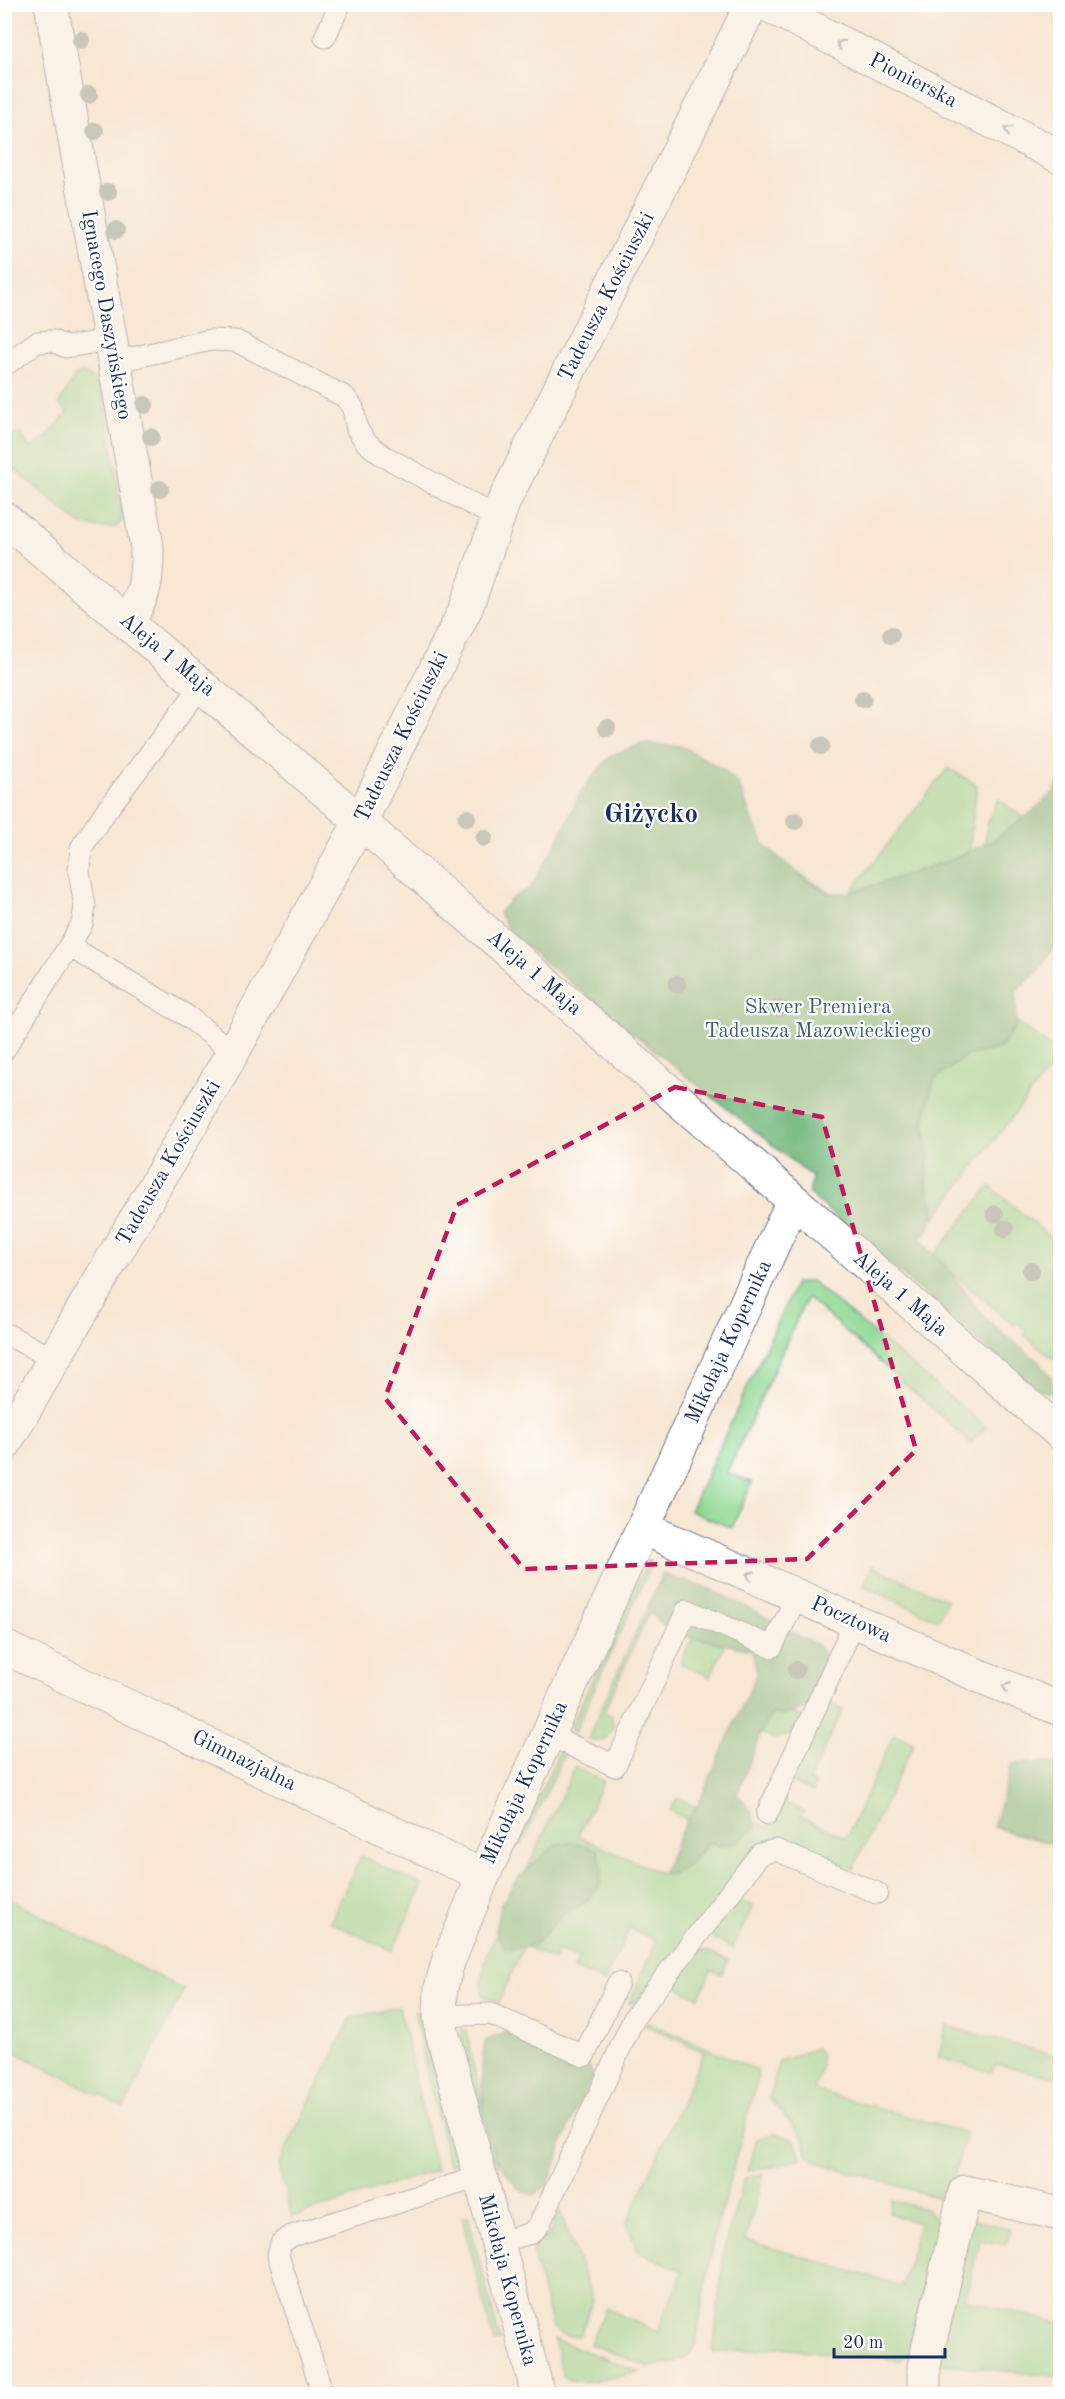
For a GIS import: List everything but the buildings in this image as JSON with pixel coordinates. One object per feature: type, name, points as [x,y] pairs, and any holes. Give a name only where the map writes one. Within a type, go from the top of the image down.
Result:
[{"type":"street","name":"Ignacego Daszyńskiego","points":[[51,4],[147,547],[147,578],[141,601],[128,622]]},
{"type":"street","name":"Tadeusza Kościuszki","points":[[4,1445],[233,1052],[360,822],[466,608],[496,518],[752,4]]},
{"type":"street","name":"Pionierska","points":[[766,4],[1060,157]]},
{"type":"street","name":"Aleja 1 Maja","points":[[4,518],[202,685],[1060,1432]]},
{"type":"street","name":"Mikołaja Kopernika","points":[[538,2394],[440,2016],[441,1988],[448,1962],[483,1876],[793,1201]]},
{"type":"street","name":"Pocztowa","points":[[643,1528],[977,1675],[1060,1708]]},
{"type":"street","name":"Gimnazjalna","points":[[4,1647],[483,1876]]},
{"type":"street","points":[[924,2394],[924,2366],[965,2192],[1060,2214]]},
{"type":"lane","points":[[325,37],[340,4]]},
{"type":"lane","points":[[4,366],[38,342],[53,341],[66,347],[112,351],[211,340],[236,341],[345,397],[353,408],[357,429],[366,442],[382,456],[496,518]]},
{"type":"lane","points":[[4,1050],[81,924],[85,906],[79,870],[81,848],[106,811],[202,685]]},
{"type":"lane","points":[[69,946],[187,1016],[233,1052]]},
{"type":"lane","points":[[4,1333],[54,1359]]},
{"type":"lane","points":[[548,1734],[615,1766],[687,1610],[772,1647],[797,1596]]},
{"type":"lane","points":[[767,1814],[855,1622]]},
{"type":"lane","points":[[497,2243],[531,2233],[538,2224],[635,2016],[760,1854],[776,1850],[877,1893]]},
{"type":"lane","points":[[440,2016],[491,2014],[584,2056],[618,1983]]},
{"type":"lane","points":[[320,2382],[278,2255],[281,2243],[291,2236],[480,2177]]},
{"type":"highlighted area","points":[[675,1087],[822,1117],[916,1450],[807,1559],[524,1569],[385,1398],[457,1205]]},
{"type":"green space","points":[[82,372],[94,379],[104,396],[122,512],[122,521],[115,527],[99,528],[80,524],[5,461],[5,436],[20,433],[31,448],[48,435],[68,412],[59,404],[75,376]]},
{"type":"green space","name":"Skwer Premiera Tadeusza Mazowieckiego","points":[[642,744],[681,746],[723,769],[739,785],[751,818],[766,847],[806,880],[827,893],[848,893],[894,879],[950,860],[990,842],[1028,815],[1053,793],[1060,781],[1060,936],[1039,970],[1016,992],[1016,1026],[1000,1048],[966,1056],[934,1080],[924,1121],[928,1150],[927,1184],[935,1214],[926,1234],[919,1238],[946,1267],[987,1320],[1038,1361],[1051,1377],[1053,1389],[1048,1393],[1031,1387],[809,1194],[812,1177],[511,935],[499,913],[512,898],[530,888],[556,844],[582,790],[610,756]]},
{"type":"green space","points":[[948,768],[977,785],[966,878],[981,881],[987,824],[998,799],[1046,833],[990,1001],[1060,1055],[919,1238],[840,1180],[761,852],[844,900]]},
{"type":"green space","points":[[990,1186],[1060,1246],[1060,1364],[1024,1335],[1027,1331],[1017,1322],[1014,1325],[933,1257]]},
{"type":"green space","points":[[811,1281],[986,1427],[971,1443],[807,1297],[727,1473],[752,1482],[732,1528],[690,1511],[795,1284]]},
{"type":"green space","points":[[648,1560],[652,1563],[574,1733],[570,1728]]},
{"type":"green space","points":[[872,1566],[947,1600],[938,1620],[864,1586]]},
{"type":"green space","points":[[663,1573],[774,1624],[663,1619],[649,1613],[604,1712],[612,1716],[613,1728],[606,1738],[594,1741],[588,1738]]},
{"type":"green space","points":[[666,1575],[710,1589],[775,1622],[788,1631],[818,1645],[827,1661],[808,1706],[784,1716],[772,1714],[764,1725],[737,1794],[754,1814],[755,1828],[737,1842],[720,1846],[711,1842],[689,1864],[669,1875],[662,1874],[688,1818],[697,1807],[757,1673],[752,1650],[681,1635],[665,1627],[650,1611],[653,1595]]},
{"type":"green space","points":[[791,1632],[797,1635],[773,1704],[801,1717],[789,1735],[774,1739],[754,1729],[719,1805],[768,1828],[781,1801],[804,1811],[801,1817],[846,1838],[894,1734],[914,1743],[853,1869],[786,1837],[634,2003],[629,2003],[656,1941],[630,1928],[604,1982],[574,1969],[579,1958],[559,1950],[554,1960],[524,1946],[499,2002],[483,1996],[481,1984],[487,1954],[575,1767],[603,1781],[578,1836],[662,1874],[687,1819],[670,1811],[677,1798],[697,1807],[748,1694],[762,1699]]},
{"type":"green space","points":[[698,1635],[723,1640],[724,1646],[710,1677],[680,1663],[690,1642]]},
{"type":"green space","points":[[827,1702],[843,1710],[809,1781],[816,1785],[813,1792],[790,1782]]},
{"type":"green space","points":[[559,1753],[564,1755],[522,1844],[515,1845]]},
{"type":"green space","points":[[1042,1762],[1060,1765],[1060,1846],[993,1827],[1012,1764]]},
{"type":"green space","points":[[575,1842],[598,1850],[602,1870],[599,1888],[584,1903],[563,1914],[535,1944],[505,1948],[495,1930],[500,1906],[517,1879],[555,1845]]},
{"type":"green space","points":[[361,1856],[423,1885],[392,1951],[330,1922]]},
{"type":"green space","points":[[5,1897],[184,1990],[124,2108],[5,2047]]},
{"type":"green space","points":[[737,1901],[753,1906],[733,1948],[714,1939],[710,1931]]},
{"type":"green space","points":[[696,1950],[704,1950],[728,1960],[722,1974],[711,1970],[699,1997],[679,1987],[673,1976]]},
{"type":"green space","points":[[399,2007],[436,2170],[292,2217],[278,2165],[351,2018]]},
{"type":"green space","points":[[419,2011],[455,2163],[449,2165],[419,2038],[415,2012]]},
{"type":"green space","points":[[647,2022],[757,2070],[758,2077],[713,2241],[696,2343],[689,2355],[673,2363],[649,2367],[590,2344],[606,2308],[657,2332],[683,2271],[637,2251],[627,2223],[704,2052],[645,2025]]},
{"type":"green space","points":[[946,2026],[1060,2057],[1060,2079],[996,2064],[991,2072],[938,2058]]},
{"type":"green space","points":[[515,2028],[586,2060],[593,2075],[568,2129],[548,2184],[534,2195],[517,2187],[495,2157],[485,2115],[482,2084],[485,2041]]},
{"type":"green space","points":[[461,2030],[467,2030],[470,2052],[512,2227],[506,2229],[464,2059]]},
{"type":"green space","points":[[816,2048],[821,2062],[814,2090],[966,2133],[949,2195],[943,2198],[936,2197],[814,2161],[808,2154],[802,2136],[769,2098],[779,2061]]},
{"type":"green space","points":[[775,2133],[795,2140],[801,2158],[778,2166],[747,2171],[757,2139]]},
{"type":"green space","points":[[764,2174],[745,2240],[902,2286],[919,2223],[889,2213],[891,2200],[929,2210],[939,2228],[907,2355],[900,2360],[780,2348],[713,2353],[725,2244],[744,2179]]},
{"type":"green space","points":[[560,2211],[593,2300],[580,2335],[576,2336],[563,2335],[551,2324],[530,2242],[548,2237]]},
{"type":"green space","points":[[468,2216],[500,2341],[494,2342],[462,2218]]},
{"type":"green space","points":[[968,2219],[1010,2228],[1006,2245],[980,2240],[965,2300],[1060,2323],[1060,2377],[935,2363]]},
{"type":"green space","points":[[554,2339],[639,2372],[600,2380],[570,2379],[563,2376]]},
{"type":"district","name":"Giżycko","points":[[651,814]]}]
